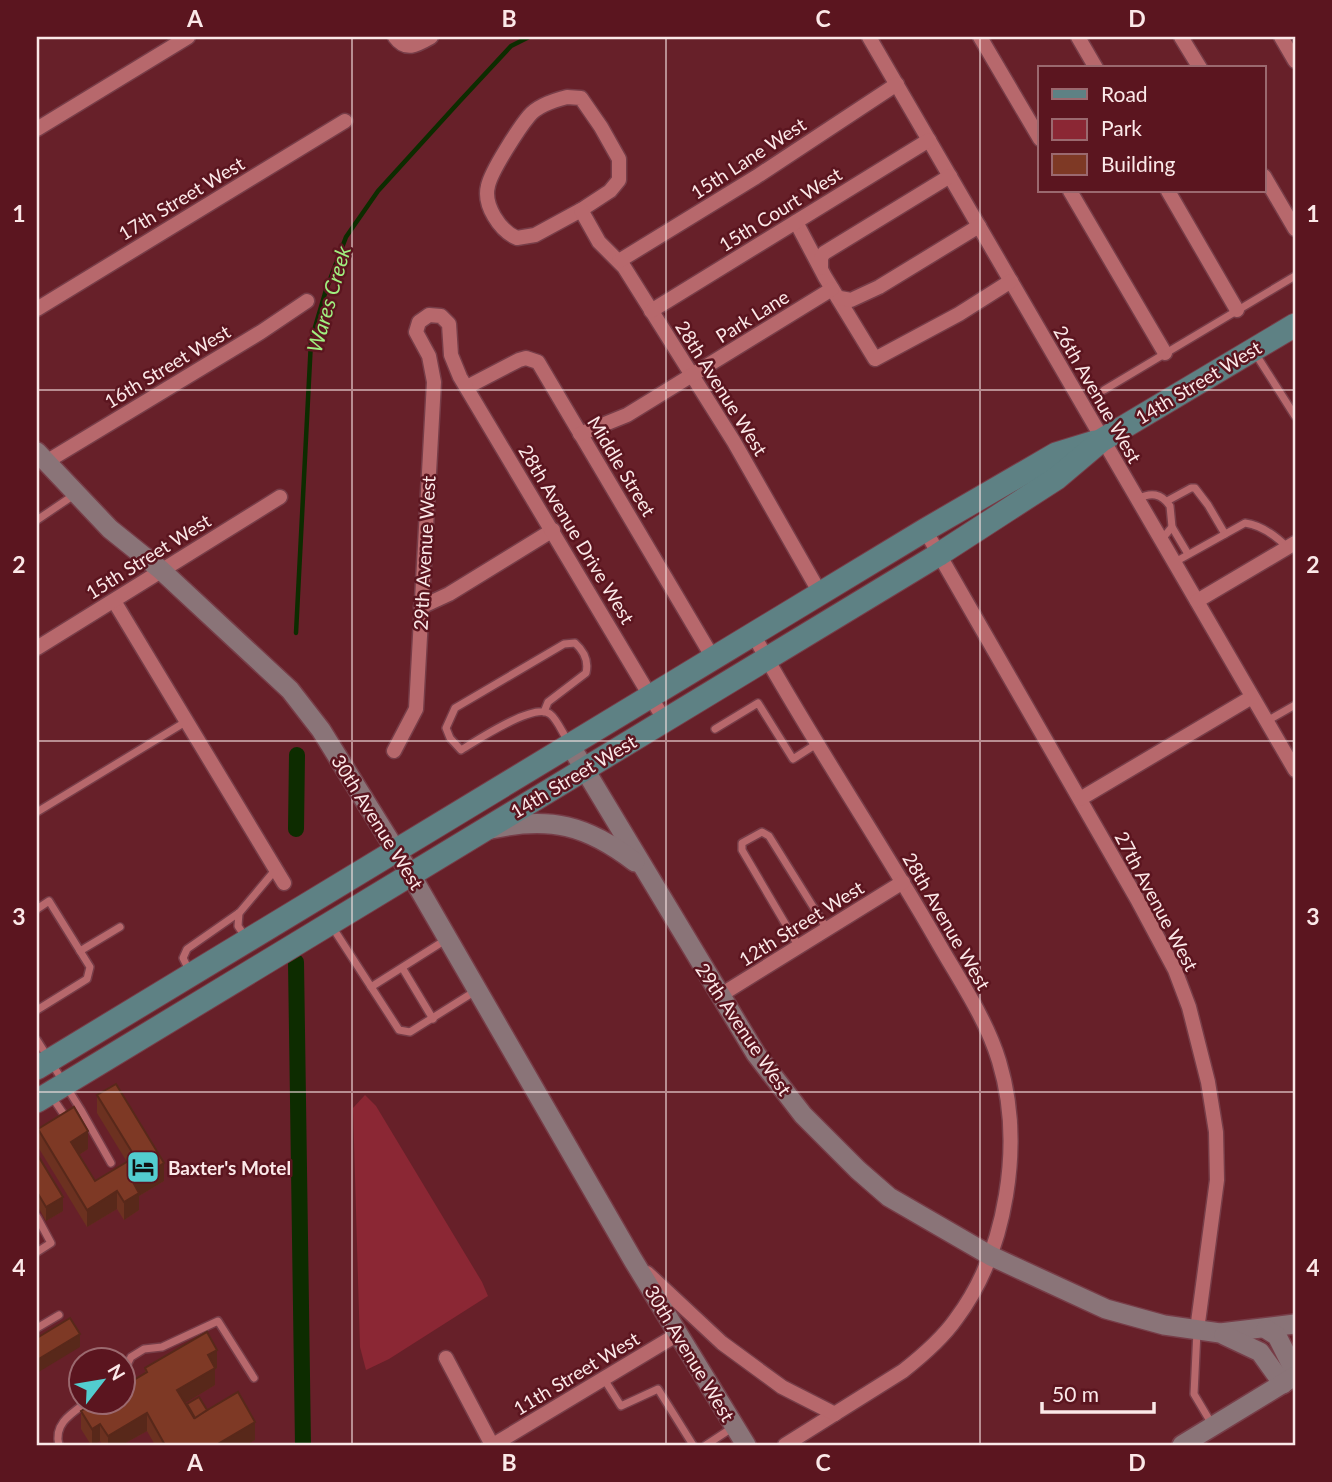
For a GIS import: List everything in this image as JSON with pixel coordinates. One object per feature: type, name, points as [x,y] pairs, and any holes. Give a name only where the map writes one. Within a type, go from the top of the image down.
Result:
[{"type":"main road","name":"14th Street West","points":[[50,1093],[938,555],[1057,478],[1102,440],[1295,325]]},
{"type":"main road","name":"14th Street West","points":[[43,1064],[925,530],[1056,454],[1102,440]]},
{"type":"street","points":[[37,129],[188,37]]},
{"type":"street","points":[[395,37],[402,45],[409,47],[430,37]]},
{"type":"street","name":"26th Avenue West","points":[[870,37],[1295,771]]},
{"type":"street","points":[[980,37],[1038,136]]},
{"type":"street","points":[[1078,37],[1096,66]]},
{"type":"street","points":[[1181,37],[1199,66]]},
{"type":"street","points":[[1281,37],[1295,61]]},
{"type":"street","name":"15th Lane West","points":[[619,261],[757,177],[897,84]]},
{"type":"street","points":[[568,97],[581,98],[586,104],[621,165],[616,186],[581,210],[535,235],[517,239],[498,223],[486,194],[490,177],[530,114],[568,97]]},
{"type":"street","name":"17th Street West","points":[[37,309],[345,121]]},
{"type":"street","name":"15th Court West","points":[[651,311],[929,140]]},
{"type":"street","points":[[821,268],[821,258],[835,246],[950,176]]},
{"type":"street","points":[[1266,179],[1295,229]]},
{"type":"street","points":[[1071,192],[1165,353]]},
{"type":"street","points":[[1169,192],[1237,310]]},
{"type":"street","name":"28th Avenue West","points":[[581,210],[600,242],[619,261],[734,442],[820,593]]},
{"type":"street","points":[[796,222],[875,359],[959,314],[1010,281]]},
{"type":"street","name":"Park Lane","points":[[580,434],[627,415],[836,294],[851,300],[879,287],[979,226]]},
{"type":"street","name":"16th Street West","points":[[41,457],[261,332],[307,301]]},
{"type":"street","points":[[429,315],[441,316],[449,324],[454,366],[433,373],[429,356],[416,332],[419,322],[429,315]]},
{"type":"street","name":"Middle Street","points":[[467,387],[519,360],[531,358],[538,362],[713,658]]},
{"type":"street","name":"28th Avenue Drive West","points":[[454,366],[665,721]]},
{"type":"street","name":"29th Avenue West","points":[[394,751],[416,709],[433,373]]},
{"type":"street","name":"30th Avenue West","points":[[41,457],[110,528],[161,570],[290,690],[321,730],[411,875],[633,1260],[746,1445]]},
{"type":"street","name":"15th Street West","points":[[37,648],[280,497]]},
{"type":"street","points":[[421,607],[449,594],[553,530]]},
{"type":"street","name":"27th Avenue West","points":[[925,530],[1175,970],[1189,1007],[1203,1058],[1216,1132],[1217,1180],[1197,1330]]},
{"type":"street","points":[[1197,601],[1292,546]]},
{"type":"street","points":[[114,601],[284,883]]},
{"type":"street","name":"28th Avenue West","points":[[753,634],[903,882],[978,1014],[994,1048],[1004,1080],[1010,1119],[1007,1185],[991,1256],[968,1301],[946,1332],[903,1371],[785,1445]]},
{"type":"street","points":[[1080,799],[1252,697]]},
{"type":"street","name":"29th Avenue West","points":[[570,745],[719,996],[779,1085],[803,1115],[889,1197],[991,1256],[1106,1309],[1164,1325],[1220,1333],[1295,1324]]},
{"type":"street","points":[[483,831],[529,822],[571,826],[612,845],[643,869]]},
{"type":"street","name":"12th Street West","points":[[719,996],[903,882]]},
{"type":"street","name":"30th Avenue West","points":[[633,1260],[722,1343],[782,1387],[835,1414]]},
{"type":"street","points":[[1182,1445],[1291,1378],[1276,1336],[1266,1329]]},
{"type":"street","name":"29th Avenue West","points":[[1220,1333],[1260,1352],[1291,1378]]},
{"type":"street","name":"11th Street West","points":[[492,1445],[678,1334]]},
{"type":"street","points":[[446,1358],[492,1445]]},
{"type":"lane","points":[[1104,390],[1295,276]]},
{"type":"lane","points":[[1253,349],[1295,416]]},
{"type":"lane","points":[[1167,501],[1195,488],[1225,534]]},
{"type":"lane","points":[[37,520],[76,494]]},
{"type":"lane","points":[[1137,499],[1154,494],[1167,501],[1172,513],[1171,527],[1161,540]]},
{"type":"lane","points":[[1174,563],[1240,525],[1250,524],[1292,546]]},
{"type":"lane","points":[[1171,527],[1188,554]]},
{"type":"lane","points":[[544,712],[548,702],[586,673],[587,659],[575,643],[564,644],[455,708],[446,728],[450,738],[461,750],[525,714],[544,712],[551,714],[570,745]]},
{"type":"lane","points":[[715,729],[758,703],[793,759],[818,743]]},
{"type":"lane","points":[[1266,721],[1295,705]]},
{"type":"lane","points":[[37,812],[187,722]]},
{"type":"lane","points":[[799,947],[742,850],[742,843],[748,839],[762,832],[769,836],[827,929]]},
{"type":"lane","points":[[191,974],[183,958],[187,948],[239,913],[276,869]]},
{"type":"lane","points":[[37,909],[49,901],[90,967],[87,979],[37,1010]]},
{"type":"lane","points":[[239,913],[238,926],[247,940]]},
{"type":"lane","points":[[330,924],[399,1030],[410,1032],[477,989]]},
{"type":"lane","points":[[80,951],[120,927]]},
{"type":"lane","points":[[371,987],[448,938]]},
{"type":"lane","points":[[403,969],[433,1019]]},
{"type":"lane","points":[[37,1040],[50,1093],[66,1119],[81,1110]]},
{"type":"lane","points":[[50,1093],[81,1110],[111,1163]]},
{"type":"lane","points":[[37,1217],[51,1244],[37,1252]]},
{"type":"lane","points":[[37,1328],[59,1315]]},
{"type":"lane","points":[[136,1354],[144,1349],[162,1347],[218,1321],[254,1378]]},
{"type":"lane","points":[[1197,1330],[1194,1394],[1214,1426]]},
{"type":"lane","points":[[604,1379],[621,1406],[658,1389],[693,1445]]},
{"type":"lane","points":[[59,1445],[58,1432],[69,1416]]},
{"type":"lane","points":[[706,1445],[735,1427]]},
{"type":"green space","points":[[365,1095],[376,1106],[488,1296],[389,1359],[366,1370],[360,1347],[353,1108]]},
{"type":"building","points":[[116,1084],[164,1163],[133,1182],[139,1193],[124,1202],[117,1191],[87,1210],[38,1129],[74,1107],[88,1131],[71,1142],[95,1181],[135,1157],[97,1095]]},
{"type":"building","points":[[37,1154],[63,1197],[46,1207],[37,1192]]},
{"type":"building","points":[[70,1318],[80,1334],[37,1360],[37,1338]]},
{"type":"building","points":[[207,1332],[217,1350],[208,1355],[215,1368],[177,1390],[194,1418],[238,1392],[255,1422],[216,1445],[165,1445],[147,1413],[108,1436],[100,1424],[92,1429],[84,1416],[136,1416],[136,1379],[147,1372],[145,1368]]},
{"type":"building","points":[[199,1397],[207,1410],[195,1418],[187,1404]]},
{"type":"waterway","name":"Wares Creek","points":[[296,633],[311,341],[346,237],[378,191],[459,102],[511,46],[529,37]]},
{"type":"waterway","points":[[296,829],[297,755]]},
{"type":"waterway","points":[[296,962],[303,1445]]},
{"type":"place","name":"Baxter's Motel","points":[[143,1167]]}]
